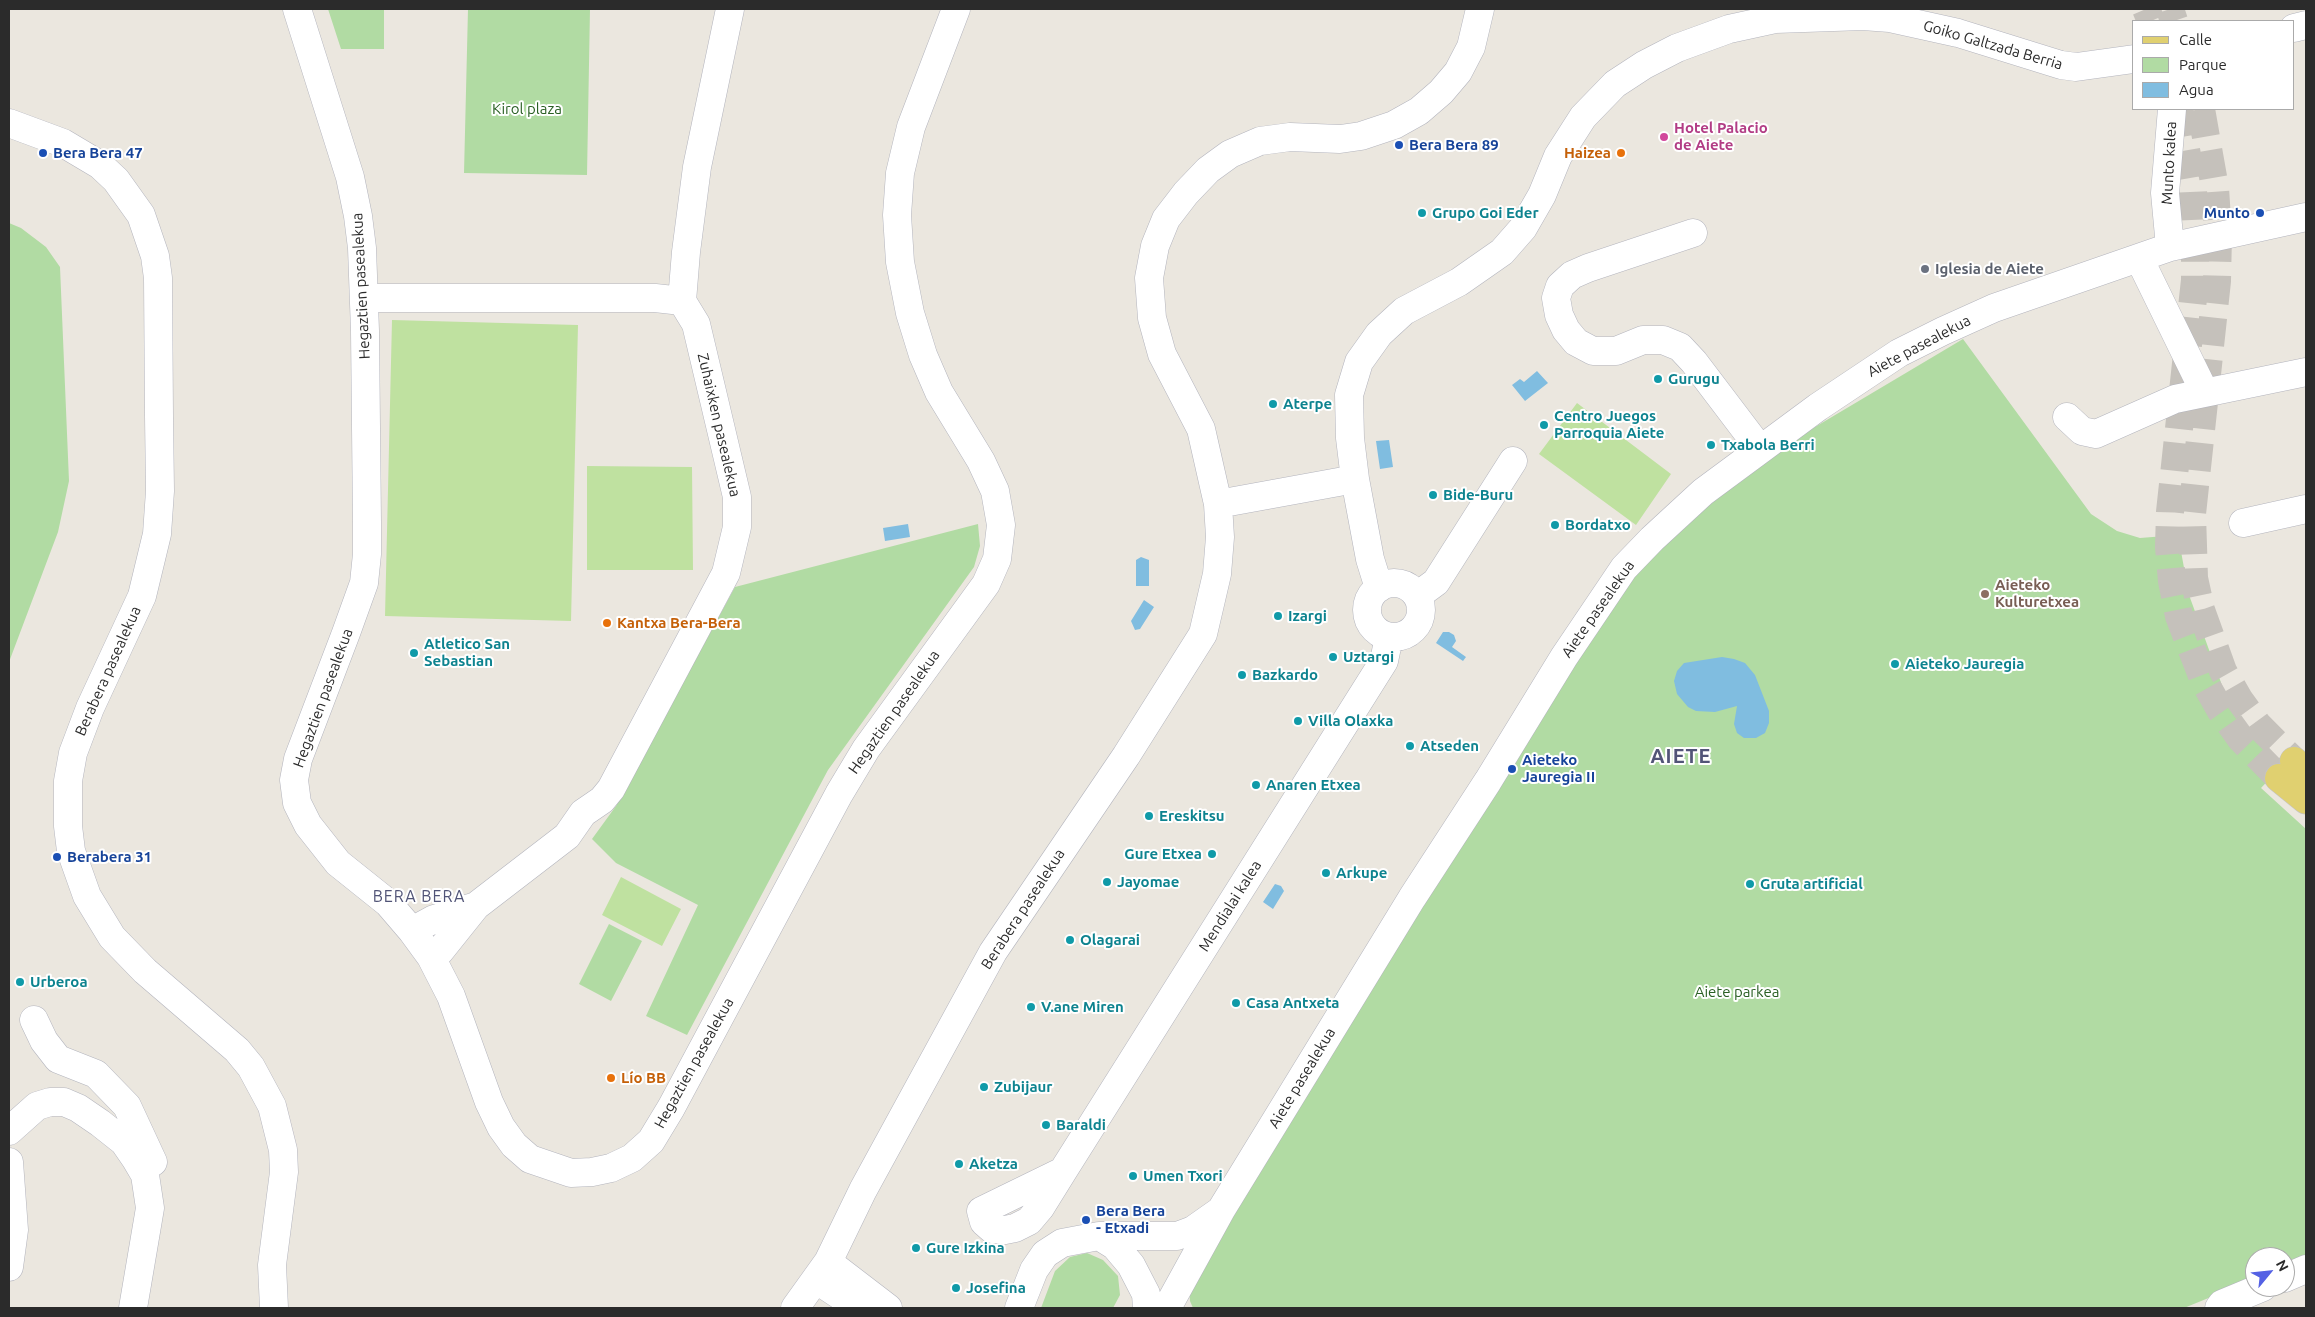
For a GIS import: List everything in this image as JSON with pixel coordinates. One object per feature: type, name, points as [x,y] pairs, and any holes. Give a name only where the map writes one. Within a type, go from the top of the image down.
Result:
[{"type":"main road","points":[[2293,771],[2306,800]]},
{"type":"street","name":"Hegaztien pasealekua","points":[[297,9],[354,193],[362,248],[367,530],[364,583],[298,759],[294,780],[297,803],[308,825],[338,863],[388,903],[432,957],[450,996],[489,1102],[501,1127],[514,1145],[530,1159],[571,1173],[592,1172],[611,1168],[632,1158],[651,1141],[671,1108],[839,794],[866,749],[986,584],[997,559],[1001,524],[994,491],[981,461],[939,392],[923,355],[910,313],[900,262],[897,215],[900,173],[911,127],[956,9]]},
{"type":"street","points":[[364,298],[655,298],[682,301],[697,167],[730,9]]},
{"type":"street","name":"Berabera pasealekua","points":[[794,1308],[822,1271],[863,1190],[993,952],[1146,726],[1203,634],[1217,574],[1220,537],[1218,504],[1201,429],[1162,354],[1152,318],[1149,278],[1155,246],[1166,220],[1186,192],[1208,170],[1230,154],[1260,141],[1290,137],[1333,139],[1361,136],[1394,125],[1419,111],[1441,92],[1458,72],[1471,47],[1480,9]]},
{"type":"street","name":"Goiko Galtzada Berria","points":[[1379,588],[1370,559],[1355,479],[1350,438],[1349,395],[1359,362],[1379,334],[1404,311],[1459,282],[1502,252],[1524,228],[1542,195],[1558,156],[1583,117],[1615,84],[1644,65],[1677,48],[1729,29],[1776,19],[1863,16],[1890,18],[1958,33],[2061,65],[2096,66],[2132,59]]},
{"type":"street","name":"Munto kalea","points":[[2170,247],[2165,193],[2172,110]]},
{"type":"street","name":"Berabera pasealekua","points":[[9,123],[63,143],[100,165],[116,180],[141,215],[155,256],[158,278],[160,491],[157,534],[142,596],[90,708],[75,746],[68,781],[68,826],[72,851],[86,896],[112,937],[145,971],[237,1050],[251,1067],[272,1106],[283,1150],[284,1172],[272,1266],[274,1308]]},
{"type":"street","name":"Aiete pasealekua","points":[[1172,1304],[1221,1210],[1412,898],[1488,781],[1594,609],[1624,568],[1652,539],[1703,492],[1760,449],[1862,376],[1928,338],[1994,308],[2170,247],[2306,217]]},
{"type":"street","points":[[1693,233],[1588,268],[1572,276],[1560,286],[1556,298],[1559,315],[1566,330],[1576,342],[1593,351],[1616,351],[1643,340],[1663,340],[1680,347],[1694,362],[1760,449]]},
{"type":"street","points":[[2139,258],[2205,393]]},
{"type":"street","name":"Zuhaixken pasealekua","points":[[432,957],[445,945],[476,906],[567,836],[583,813],[602,800],[621,772],[726,573],[737,527],[737,497],[696,324],[682,301]]},
{"type":"street","points":[[2067,417],[2082,431],[2096,434],[2175,399],[2306,372]]},
{"type":"street","points":[[1417,596],[1436,582],[1513,461]]},
{"type":"street","points":[[1218,504],[1355,479]]},
{"type":"street","points":[[2243,523],[2306,509]]},
{"type":"street","points":[[1392,583],[1399,584],[1406,586],[1417,596],[1422,613],[1419,622],[1407,635],[1389,637],[1380,634],[1369,620],[1368,602],[1379,588],[1392,583]]},
{"type":"street","name":"Mendialai kalea","points":[[1063,1172],[1384,661],[1389,637]]},
{"type":"street","name":"Zuhaixken pasealekua","points":[[412,931],[434,919],[476,906]]},
{"type":"street","points":[[34,1020],[44,1041],[58,1059],[96,1074],[127,1106],[153,1160],[148,1224],[133,1308]]},
{"type":"street","points":[[9,1130],[37,1106],[50,1102],[64,1102],[78,1108],[124,1142],[144,1175],[149,1193]]},
{"type":"street","points":[[9,1162],[14,1230],[9,1267]]},
{"type":"street","points":[[1019,1308],[1034,1270],[1045,1254],[1062,1243],[1099,1236],[1177,1236],[1193,1230],[1221,1210]]},
{"type":"street","name":"Aiete pasealekua","points":[[1147,1308],[1221,1210]]},
{"type":"street","points":[[1099,1236],[1115,1246],[1131,1265],[1146,1294],[1147,1308]]},
{"type":"street","points":[[822,1271],[859,1308]]},
{"type":"street","points":[[822,1271],[888,1308]]},
{"type":"street","points":[[2219,1308],[2222,1304],[2245,1294]]},
{"type":"green space","points":[[328,9],[384,9],[384,49],[341,49]]},
{"type":"green space","name":"Kirol plaza","points":[[468,9],[590,9],[587,175],[464,173]]},
{"type":"green space","points":[[9,223],[21,228],[46,247],[60,267],[69,481],[58,532],[9,662]]},
{"type":"green space","points":[[392,320],[578,325],[571,621],[385,616]]},
{"type":"green space","name":"Aiete parkea","points":[[1963,339],[2091,514],[2117,531],[2140,538],[2178,535],[2189,595],[2227,699],[2280,768],[2261,788],[2306,829],[2306,1257],[2295,1262],[2295,1247],[2245,1247],[2245,1283],[2184,1308],[1193,1308],[1190,1301],[1189,1285],[1595,618],[1657,545],[1778,449]]},
{"type":"green space","points":[[1577,403],[1671,474],[1636,525],[1539,454]]},
{"type":"green space","points":[[587,466],[692,467],[693,570],[587,570]]},
{"type":"green space","points":[[978,524],[980,546],[974,567],[828,770],[687,1035],[646,1016],[698,905],[616,863],[592,839],[616,806],[735,587]]},
{"type":"green space","points":[[621,877],[681,909],[662,946],[602,915]]},
{"type":"green space","points":[[609,924],[642,941],[611,1001],[579,984]]},
{"type":"green space","points":[[1087,1253],[1103,1260],[1118,1276],[1120,1295],[1113,1308],[1041,1308],[1055,1271],[1070,1257]]},
{"type":"water","points":[[1537,371],[1548,383],[1525,401],[1512,385],[1520,379],[1524,382]]},
{"type":"water","points":[[1389,440],[1393,467],[1380,469],[1376,441]]},
{"type":"water","points":[[908,524],[910,537],[885,541],[883,528]]},
{"type":"water","points":[[1141,557],[1149,560],[1149,586],[1136,586],[1136,560]]},
{"type":"water","points":[[1144,600],[1154,607],[1140,629],[1135,630],[1131,621]]},
{"type":"water","points":[[1443,632],[1449,632],[1454,635],[1456,641],[1452,647],[1466,657],[1463,661],[1436,643]]},
{"type":"water","points":[[1722,657],[1745,663],[1755,675],[1769,711],[1769,723],[1765,733],[1756,738],[1744,738],[1737,733],[1734,724],[1737,706],[1715,712],[1696,711],[1688,707],[1677,694],[1674,681],[1677,671],[1684,663]]},
{"type":"water","points":[[1275,884],[1281,886],[1284,891],[1273,909],[1263,902]]},
{"type":"tunnel","points":[[2146,9],[2151,20]]},
{"type":"tunnel","points":[[2170,9],[2174,20]]},
{"type":"tunnel","points":[[2179,110],[2193,190],[2195,280],[2170,512],[2169,547],[2172,581],[2179,616],[2204,681],[2221,711],[2241,739],[2279,778]]},
{"type":"tunnel","points":[[2201,110],[2215,188],[2218,235],[2217,281],[2192,514],[2194,578],[2201,610],[2223,671],[2239,699],[2258,725],[2294,761]]},
{"type":"place","name":"Hotel Palacio de Aiete","points":[[1664,137]]},
{"type":"place","name":"Bera Bera 89","points":[[1399,145]]},
{"type":"place","name":"Bera Bera 47","points":[[43,153]]},
{"type":"place","name":"Haizea","points":[[1621,153]]},
{"type":"place","name":"Grupo Goi Eder","points":[[1422,213]]},
{"type":"place","name":"Munto","points":[[2260,213]]},
{"type":"place","name":"Iglesia de Aiete","points":[[1925,269]]},
{"type":"place","name":"Gurugu","points":[[1658,379]]},
{"type":"place","name":"Aterpe","points":[[1273,404]]},
{"type":"place","name":"Centro Juegos Parroquia Aiete","points":[[1544,425]]},
{"type":"place","name":"Txabola Berri","points":[[1711,445]]},
{"type":"place","name":"Bide-Buru","points":[[1433,495]]},
{"type":"place","name":"Bordatxo","points":[[1555,525]]},
{"type":"place","name":"Aieteko Kulturetxea","points":[[1985,594]]},
{"type":"place","name":"Izargi","points":[[1278,616]]},
{"type":"place","name":"Kantxa Bera-Bera","points":[[607,623]]},
{"type":"place","name":"Atletico San Sebastian","points":[[414,653]]},
{"type":"place","name":"Uztargi","points":[[1333,657]]},
{"type":"place","name":"Aieteko Jauregia","points":[[1895,664]]},
{"type":"place","name":"Bazkardo","points":[[1242,675]]},
{"type":"place","name":"Villa Olaxka","points":[[1298,721]]},
{"type":"place","name":"Atseden","points":[[1410,746]]},
{"type":"place","name":"Aieteko Jauregia II","points":[[1512,769]]},
{"type":"place","name":"Anaren Etxea","points":[[1256,785]]},
{"type":"place","name":"Ereskitsu","points":[[1149,816]]},
{"type":"place","name":"Gure Etxea","points":[[1212,854]]},
{"type":"place","name":"Berabera 31","points":[[57,857]]},
{"type":"place","name":"Arkupe","points":[[1326,873]]},
{"type":"place","name":"Jayomae","points":[[1107,882]]},
{"type":"place","name":"Gruta artificial","points":[[1750,884]]},
{"type":"place","name":"Olagarai","points":[[1070,940]]},
{"type":"place","name":"Urberoa","points":[[20,982]]},
{"type":"place","name":"Casa Antxeta","points":[[1236,1003]]},
{"type":"place","name":"V.ane Miren","points":[[1031,1007]]},
{"type":"place","name":"Lío BB","points":[[611,1078]]},
{"type":"place","name":"Zubijaur","points":[[984,1087]]},
{"type":"place","name":"Baraldi","points":[[1046,1125]]},
{"type":"place","name":"Aketza","points":[[959,1164]]},
{"type":"place","name":"Umen Txori","points":[[1133,1176]]},
{"type":"place","name":"Bera Bera - Etxadi","points":[[1086,1220]]},
{"type":"place","name":"Gure Izkina","points":[[916,1248]]},
{"type":"place","name":"Josefina","points":[[956,1288]]},
{"type":"district","name":"AIETE","points":[[1681,756]]},
{"type":"district","name":"BERA BERA","points":[[419,897]]}]
